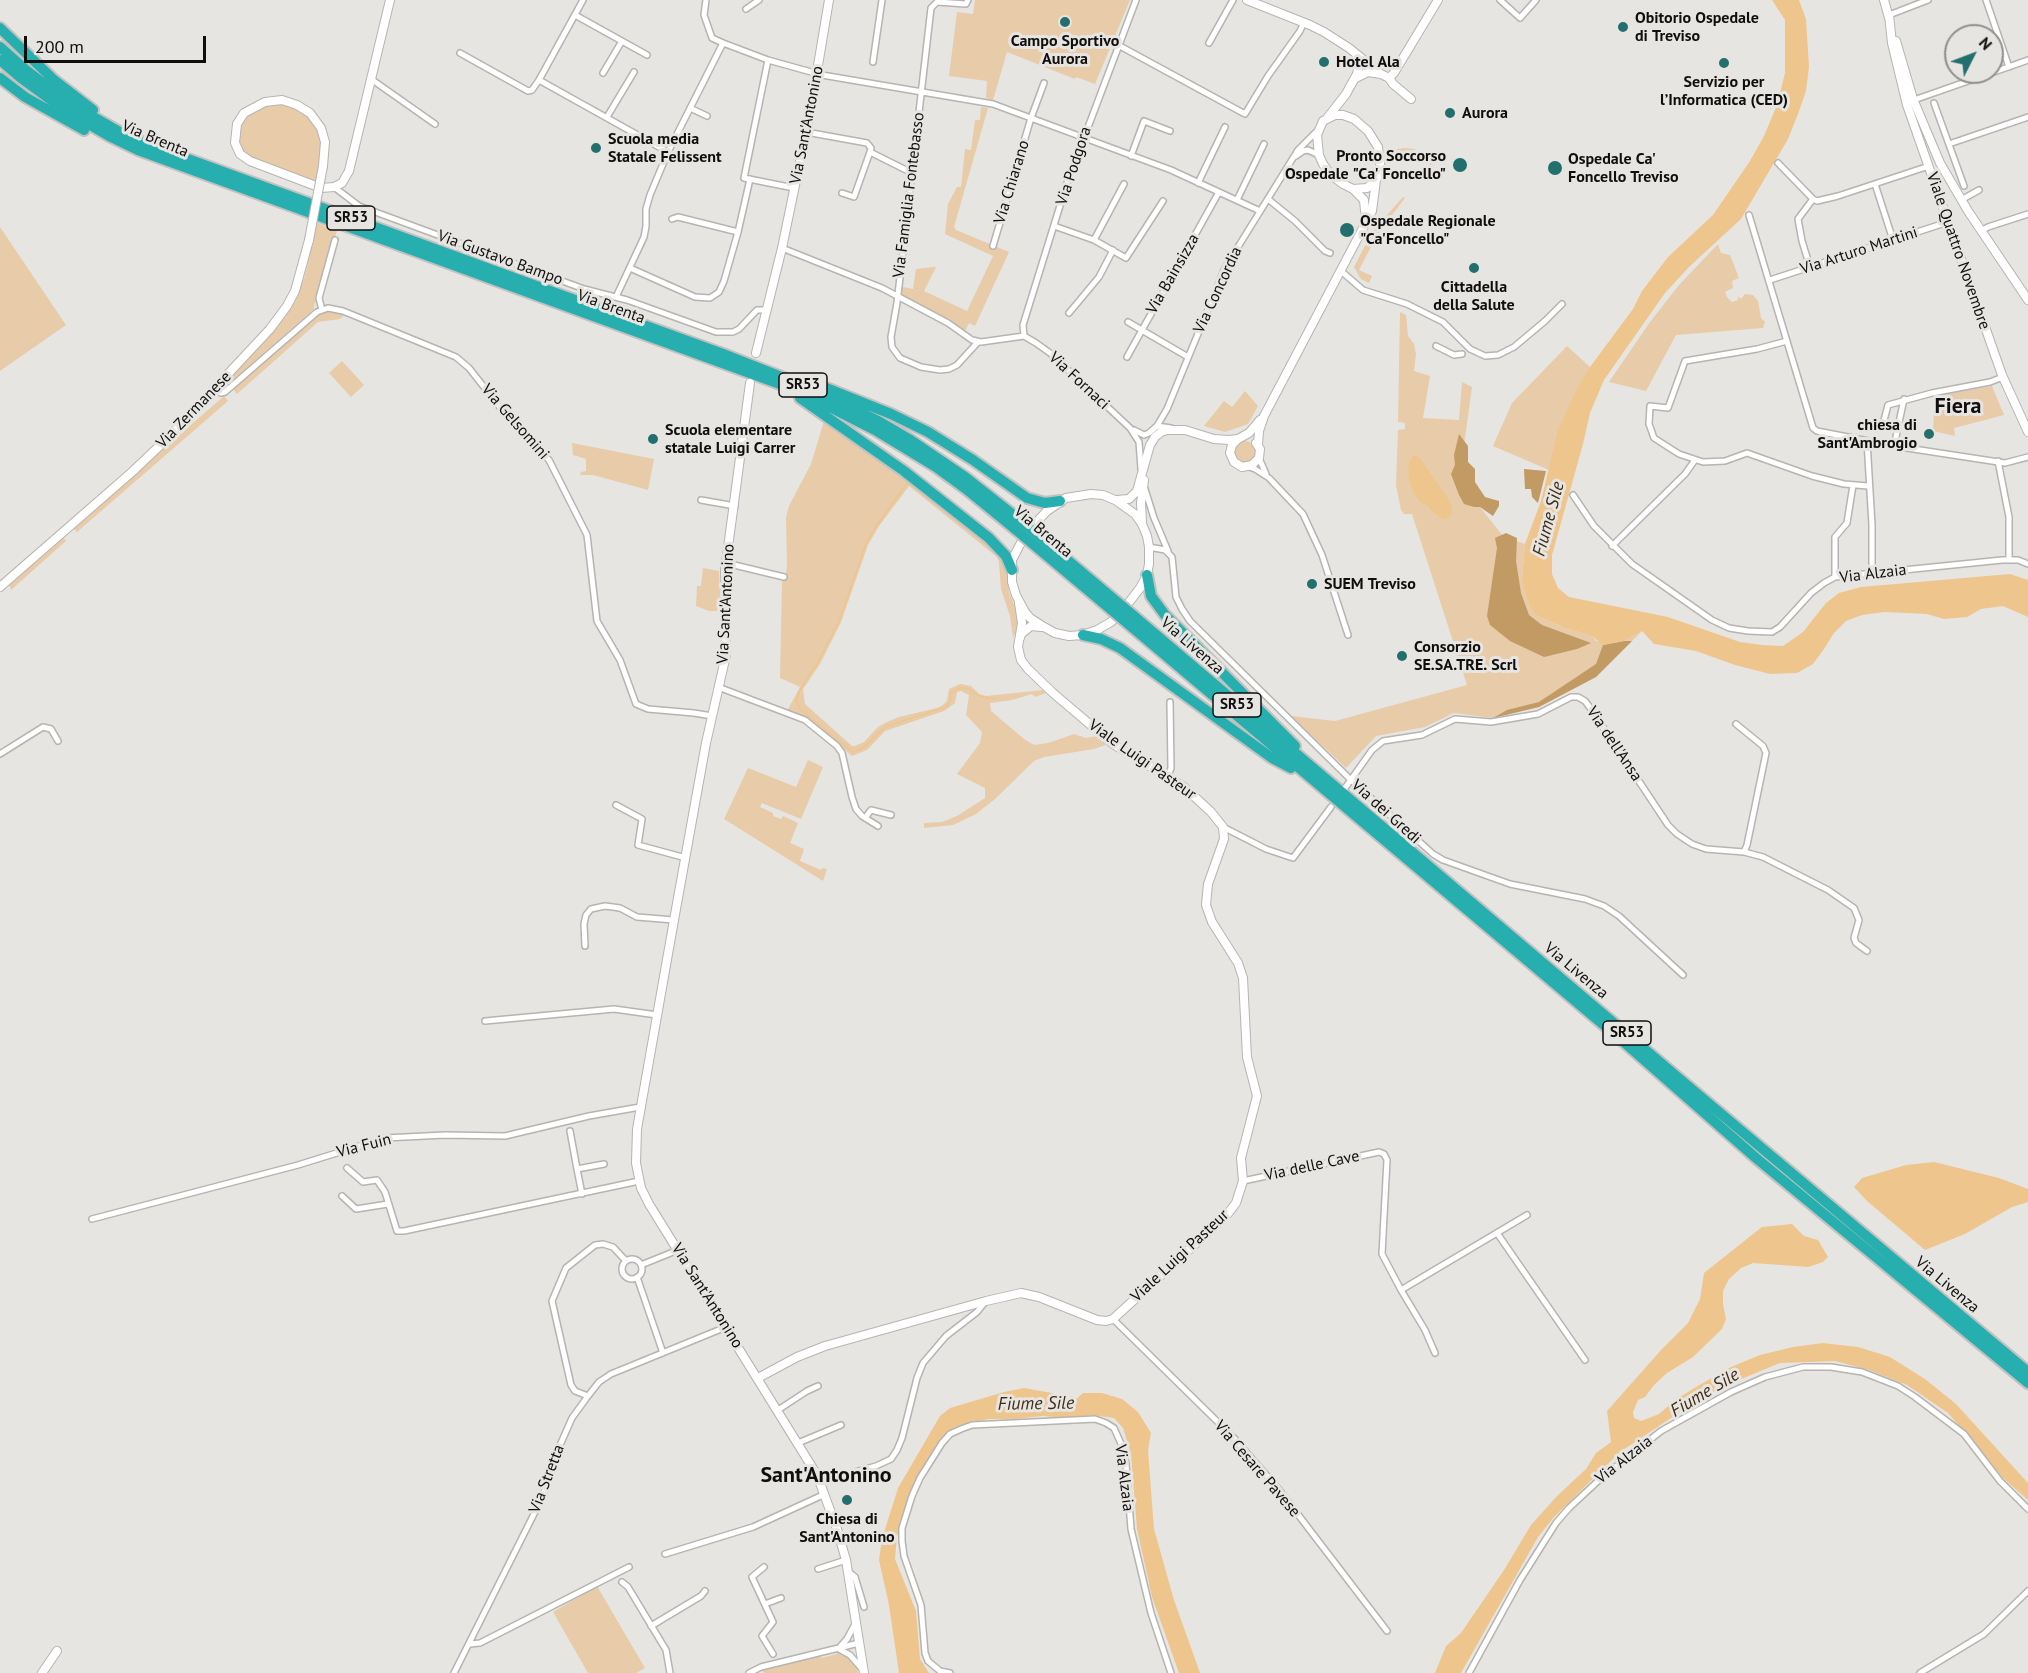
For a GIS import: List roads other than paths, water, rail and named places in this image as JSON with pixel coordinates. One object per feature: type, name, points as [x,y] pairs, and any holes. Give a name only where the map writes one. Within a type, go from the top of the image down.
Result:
[{"type":"highway","points":[[0,28],[54,80],[140,145]]},
{"type":"highway","name":"SR53","points":[[0,47],[45,91]]},
{"type":"highway","name":"SR53","points":[[0,60],[45,91]]},
{"type":"highway","points":[[0,78],[25,97],[79,128],[113,143],[140,145]]},
{"type":"highway","name":"Via Brenta","points":[[45,91],[88,125],[780,384],[818,401],[906,448],[1018,525]]},
{"type":"highway","name":"Via Brenta","points":[[140,145],[723,354],[822,393],[880,422],[965,477],[1130,620]]},
{"type":"highway","points":[[723,354],[735,356],[859,400],[954,447],[1027,498],[1045,503],[1060,501]]},
{"type":"highway","points":[[780,384],[904,471],[981,532],[999,547],[1012,570]]},
{"type":"highway","points":[[1147,575],[1151,596],[1165,615],[1288,738],[1320,780]]},
{"type":"highway","name":"Via Livenza","points":[[1130,620],[2028,1372]]},
{"type":"highway","points":[[1083,635],[1101,639],[1120,648],[1272,758],[1320,780]]},
{"type":"highway","name":"Via Livenza","points":[[1320,780],[1456,901],[1618,1037],[1756,1158],[2028,1383]]},
{"type":"street","points":[[334,188],[342,183],[349,171],[390,0]]},
{"type":"street","points":[[460,53],[528,91],[532,90],[583,0]]},
{"type":"street","points":[[706,0],[704,15],[712,38],[723,43],[768,60],[817,73],[988,103],[1131,156],[1260,211]]},
{"type":"street","points":[[746,9],[759,0]]},
{"type":"street","name":"Via Sant'Antonino","points":[[756,353],[782,248],[806,132],[829,0]]},
{"type":"street","points":[[873,62],[882,0]]},
{"type":"street","name":"Via Famiglia Fontebasso","points":[[897,298],[932,5],[940,1],[966,4],[968,0]]},
{"type":"street","name":"Via Podgora","points":[[1024,336],[1023,325],[1083,138],[1136,0]]},
{"type":"street","points":[[1209,44],[1233,0]]},
{"type":"street","points":[[1247,0],[1304,22],[1336,40],[1360,61],[1389,78],[1411,99]]},
{"type":"street","points":[[1389,78],[1395,73],[1438,0]]},
{"type":"street","points":[[1500,0],[1520,18],[1536,0]]},
{"type":"street","points":[[1884,0],[1910,102],[1961,200],[2028,300]]},
{"type":"street","points":[[1889,15],[1928,0]]},
{"type":"street","points":[[1986,0],[2009,67]]},
{"type":"street","points":[[575,15],[647,55]]},
{"type":"street","points":[[1118,45],[1245,114],[1268,76],[1300,32],[1304,22]]},
{"type":"street","points":[[603,74],[622,41]]},
{"type":"street","points":[[616,297],[646,232],[646,209],[668,152],[723,43]]},
{"type":"street","points":[[768,60],[744,178],[794,188]]},
{"type":"street","points":[[1910,102],[2028,60]]},
{"type":"street","points":[[1328,118],[1354,80],[1360,61]]},
{"type":"street","points":[[608,117],[634,72]]},
{"type":"street","points":[[1354,80],[1368,72],[1381,74]]},
{"type":"street","points":[[371,79],[435,124]]},
{"type":"street","points":[[538,80],[668,152]]},
{"type":"street","name":"Via Chiarano","points":[[993,246],[1031,118],[1044,83]]},
{"type":"street","points":[[1269,478],[1259,458],[1259,431],[1264,416],[1372,211],[1376,180],[1382,167],[1378,147],[1368,131],[1354,119],[1347,109],[1345,96]]},
{"type":"street","name":"Via Zermanese","points":[[0,587],[132,472],[217,386],[270,329],[287,306],[299,281],[309,240],[323,166],[325,142],[321,128],[310,113],[282,100],[265,102],[249,110],[239,119],[235,129],[235,143],[244,158],[321,188],[334,188]]},
{"type":"street","name":"Viale Quattro Novembre","points":[[1910,102],[1914,124],[2003,377],[2028,432]]},
{"type":"street","points":[[1934,103],[1964,186]]},
{"type":"street","points":[[690,108],[707,116]]},
{"type":"street","points":[[1354,119],[1343,115],[1328,118],[1318,129],[1317,140],[1319,155],[1330,174],[1353,189],[1364,200],[1366,221]]},
{"type":"street","points":[[1949,144],[2028,117]]},
{"type":"street","points":[[1131,156],[1144,121],[1170,131]]},
{"type":"street","points":[[1198,183],[1225,127]]},
{"type":"street","name":"Via Concordia","points":[[1157,426],[1167,409],[1225,268],[1298,150],[1318,129]]},
{"type":"street","points":[[806,132],[867,143],[871,146],[854,197],[842,193]]},
{"type":"street","points":[[1237,200],[1263,144]]},
{"type":"street","points":[[1291,162],[1306,150],[1319,155]]},
{"type":"street","points":[[870,152],[912,173]]},
{"type":"street","points":[[1778,163],[1813,200],[1825,200],[1929,166]]},
{"type":"street","points":[[630,268],[695,297],[710,298],[719,292],[738,232],[750,179]]},
{"type":"street","points":[[1353,189],[1367,188],[1376,180]]},
{"type":"street","points":[[1094,240],[1124,184]]},
{"type":"street","points":[[1875,184],[1893,240]]},
{"type":"street","name":"Via Gustavo Bampo","points":[[334,188],[358,206],[584,290],[616,297],[721,333],[736,330],[755,311],[767,310]]},
{"type":"street","points":[[1961,200],[1979,190]]},
{"type":"street","name":"Via Bainsizza","points":[[1127,357],[1220,192]]},
{"type":"street","points":[[1268,199],[1330,253]]},
{"type":"street","points":[[1810,267],[1798,219],[1813,200]]},
{"type":"street","points":[[1054,226],[1094,240],[1126,258],[1162,201]]},
{"type":"street","points":[[1981,231],[2028,214]]},
{"type":"street","points":[[1749,215],[1813,428],[1817,431],[1894,446],[2005,462],[2028,457]]},
{"type":"street","points":[[672,219],[678,217],[738,232]]},
{"type":"street","name":"Via Arturo Martini","points":[[1770,280],[1948,222]]},
{"type":"street","points":[[217,386],[228,389],[322,309],[319,298],[335,240]]},
{"type":"street","points":[[782,248],[882,288],[897,298],[948,323],[972,340],[978,342],[1024,336]]},
{"type":"street","points":[[1069,313],[1099,277],[1113,250]]},
{"type":"street","points":[[1341,270],[1363,290],[1407,304],[1443,322],[1470,349],[1480,355],[1491,356],[1504,353],[1514,347],[1562,304]]},
{"type":"street","points":[[897,298],[891,340],[895,353],[903,359],[921,367],[947,370],[959,363],[978,342]]},
{"type":"street","name":"Via Gelsomini","points":[[322,309],[343,311],[450,354],[469,368],[506,415],[547,456],[579,518],[589,545],[597,621],[603,635],[620,660],[636,704],[648,709],[694,712],[712,716]]},
{"type":"street","points":[[1128,322],[1188,357]]},
{"type":"street","name":"Via Fornaci","points":[[1024,336],[1050,353],[1130,428],[1139,442],[1141,474]]},
{"type":"street","points":[[1787,341],[1757,349],[1685,361],[1668,408],[1650,406],[1649,424],[1654,438],[1678,454],[1703,462],[1725,461],[1747,453],[1812,476],[1868,486]]},
{"type":"street","points":[[1436,346],[1454,354],[1462,354]]},
{"type":"street","points":[[1898,428],[1883,424],[1888,405],[1904,399],[1990,382],[2003,377]]},
{"type":"street","name":"Via Sant'Antonino","points":[[750,383],[726,563],[728,641],[726,655],[712,716],[640,1107],[635,1148],[636,1163],[639,1181],[649,1204],[778,1410],[820,1482],[849,1572],[863,1671]]},
{"type":"street","points":[[1894,446],[1904,399]]},
{"type":"street","points":[[1264,416],[1252,430],[1232,445],[1231,458],[1237,465],[1255,469],[1269,478],[1303,514],[1322,555],[1348,635]]},
{"type":"street","points":[[1130,428],[1144,435],[1157,426],[1195,432],[1214,439],[1230,453]]},
{"type":"street","points":[[1115,500],[1124,501],[1137,491],[1149,446],[1155,437],[1167,430],[1181,430]]},
{"type":"street","points":[[1142,524],[1127,508],[1115,500],[1103,495],[1091,494],[1073,496],[1060,501],[1041,516],[1026,533],[1015,552],[1012,570],[1012,582],[1019,603],[1030,618],[1055,633],[1068,636],[1083,635],[1111,622],[1131,601],[1147,575],[1149,564],[1149,547],[1142,524],[1141,502],[1148,461],[1155,445],[1165,435],[1181,430]]},
{"type":"street","points":[[1214,439],[1251,438],[1258,445]]},
{"type":"street","points":[[1867,441],[1872,525],[1872,573]]},
{"type":"street","points":[[1247,467],[1259,458]]},
{"type":"street","points":[[1612,546],[1685,474],[1695,459]]},
{"type":"street","points":[[1998,461],[2009,517],[2009,560]]},
{"type":"street","name":"Via dei Gredi","points":[[1143,483],[1154,518],[1173,560],[1175,592],[1187,617],[1351,780],[1439,858],[1510,884],[1575,897],[1604,906],[1627,923],[1683,975]]},
{"type":"street","points":[[1835,577],[1835,537],[1847,522],[1853,485]]},
{"type":"street","name":"Via Alzaia","points":[[1573,495],[1594,526],[1632,564],[1695,610],[1729,628],[1748,631],[1772,632],[1780,627],[1811,593],[1835,577],[2009,560],[2018,560],[2028,564]]},
{"type":"street","points":[[700,500],[735,506]]},
{"type":"street","points":[[1149,547],[1169,552]]},
{"type":"street","points":[[726,563],[784,577]]},
{"type":"street","name":"Viale Luigi Pasteur","points":[[1019,603],[1022,623],[1018,647],[1021,660],[1053,693],[1121,750],[1184,787],[1211,812],[1223,827],[1224,839],[1205,899],[1209,916],[1238,963],[1245,985],[1247,1057],[1257,1096],[1241,1158],[1242,1181],[1236,1203],[1226,1216],[1113,1319]]},
{"type":"street","points":[[1019,639],[1021,634],[1031,626],[1044,627]]},
{"type":"street","points":[[718,687],[805,720],[837,746],[842,753],[856,809],[878,826]]},
{"type":"street","name":"Via dell'Ansa","points":[[1345,788],[1372,750],[1386,740],[1422,735],[1455,719],[1491,722],[1538,714],[1571,697],[1578,697],[1588,704],[1668,825],[1677,834],[1692,844],[1706,849],[1744,852],[1775,862],[1828,890],[1854,908],[1859,920],[1854,938],[1856,943],[1867,951]]},
{"type":"street","points":[[1168,776],[1171,768],[1170,702]]},
{"type":"street","points":[[1736,724],[1763,746],[1766,753],[1744,852]]},
{"type":"street","points":[[0,754],[43,727],[51,729],[58,741]]},
{"type":"street","points":[[616,805],[642,819],[638,845],[686,858]]},
{"type":"street","points":[[1223,827],[1266,849],[1293,858],[1331,807]]},
{"type":"street","points":[[865,818],[871,810],[891,815]]},
{"type":"street","points":[[585,946],[584,924],[586,915],[591,909],[604,906],[620,908],[637,917],[674,920]]},
{"type":"street","points":[[485,1021],[614,1009],[657,1015]]},
{"type":"street","name":"Via Fuin","points":[[92,1219],[298,1165],[385,1138],[445,1135],[505,1136],[589,1116],[640,1107]]},
{"type":"street","points":[[570,1131],[582,1194]]},
{"type":"street","name":"Via delle Cave","points":[[1242,1181],[1379,1152],[1384,1154],[1387,1161],[1382,1254],[1425,1330],[1435,1353]]},
{"type":"street","points":[[577,1169],[604,1164]]},
{"type":"street","points":[[347,1168],[363,1182],[377,1180],[385,1192],[397,1231],[639,1181]]},
{"type":"street","points":[[342,1196],[356,1209],[388,1204]]},
{"type":"street","points":[[1401,1290],[1527,1215]]},
{"type":"street","points":[[1497,1233],[1585,1360]]},
{"type":"street","points":[[588,1396],[575,1391],[571,1385],[552,1301],[566,1268],[595,1245],[603,1244],[613,1247],[626,1261]]},
{"type":"street","points":[[641,1265],[678,1250]]},
{"type":"street","points":[[635,1259],[641,1265],[641,1273],[637,1277],[627,1277],[623,1272],[626,1261],[635,1259]]},
{"type":"street","points":[[637,1277],[663,1353]]},
{"type":"street","points":[[758,1378],[796,1357],[825,1346],[1021,1293],[1039,1297],[1096,1320],[1113,1319]]},
{"type":"street","points":[[820,1482],[876,1466],[891,1459],[902,1438],[921,1368],[946,1336],[977,1312],[986,1301]]},
{"type":"street","name":"Via Cesare Pavese","points":[[1113,1319],[1233,1437],[1280,1491],[1387,1630]]},
{"type":"street","name":"Via Stretta","points":[[454,1673],[543,1496],[557,1452],[572,1418],[588,1396],[611,1374],[726,1327]]},
{"type":"street","name":"Via Alzaia","points":[[1469,1673],[1520,1580],[1556,1523],[1569,1508],[1598,1480],[1661,1431],[1731,1392],[1773,1375],[1803,1367],[1831,1367],[1862,1372],[1898,1386],[1915,1396],[1964,1434],[2000,1481],[2028,1509]]},
{"type":"street","points":[[778,1410],[818,1386]]},
{"type":"street","name":"Via Alzaia","points":[[950,1673],[940,1671],[928,1661],[925,1653],[921,1605],[904,1556],[902,1528],[916,1486],[942,1443],[950,1434],[961,1429],[972,1425],[1087,1419],[1106,1423],[1114,1428],[1119,1436],[1126,1464],[1131,1529],[1151,1613],[1171,1673]]},
{"type":"street","points":[[798,1443],[841,1425]]},
{"type":"street","points":[[665,1554],[753,1527],[825,1494]]},
{"type":"street","points":[[818,1569],[846,1560]]},
{"type":"street","points":[[470,1644],[480,1643],[629,1567]]},
{"type":"street","points":[[764,1567],[752,1577],[773,1622],[762,1636],[773,1654]]},
{"type":"street","name":"Via Sant'Antonino","points":[[849,1572],[855,1577],[864,1608]]},
{"type":"street","points":[[622,1582],[628,1587],[666,1650],[670,1673]]},
{"type":"street","points":[[651,1626],[705,1591]]},
{"type":"street","points":[[1920,1673],[1984,1634],[2028,1591]]},
{"type":"street","points":[[765,1604],[781,1598]]},
{"type":"street","points":[[838,1648],[847,1639],[856,1622]]},
{"type":"street","points":[[749,1673],[761,1667],[859,1642]]},
{"type":"street","points":[[838,1648],[850,1655],[863,1671]]},
{"type":"street","points":[[42,1673],[57,1651]]},
{"type":"water","name":"Fiume Sile","points":[[1772,0],[1799,0],[1806,19],[1809,67],[1806,91],[1798,114],[1788,139],[1741,219],[1689,267],[1665,293],[1604,380],[1590,413],[1552,555],[1552,574],[1558,588],[1569,597],[1668,617],[1740,642],[1762,645],[1783,646],[1803,632],[1826,603],[1839,593],[1861,587],[2010,574],[2028,580],[2028,617],[2003,606],[1981,609],[1967,617],[1944,619],[1927,614],[1884,612],[1862,615],[1846,621],[1834,633],[1813,664],[1797,673],[1770,674],[1696,651],[1654,644],[1642,631],[1624,641],[1603,645],[1592,636],[1565,628],[1538,616],[1530,607],[1522,579],[1525,544],[1541,501],[1558,430],[1577,389],[1590,367],[1633,309],[1642,291],[1668,257],[1713,215],[1764,136],[1777,105],[1785,73],[1785,20]]},
{"type":"water","points":[[1414,455],[1419,457],[1447,497],[1452,507],[1452,513],[1448,518],[1443,519],[1434,513],[1427,505],[1420,502],[1414,493],[1408,470],[1410,459]]},
{"type":"water","points":[[1934,1162],[1999,1178],[2028,1189],[2028,1202],[2012,1207],[1965,1234],[1925,1250],[1867,1201],[1854,1187],[1862,1178],[1906,1165]]},
{"type":"water","name":"Fiume Sile","points":[[1792,1224],[1804,1236],[1818,1240],[1828,1257],[1823,1262],[1808,1267],[1753,1263],[1741,1268],[1729,1279],[1723,1291],[1726,1319],[1722,1329],[1693,1357],[1667,1373],[1645,1397],[1638,1400],[1633,1412],[1634,1418],[1641,1421],[1659,1414],[1675,1400],[1696,1387],[1731,1367],[1760,1355],[1823,1343],[1858,1347],[1890,1357],[1925,1379],[1956,1404],[2028,1483],[2028,1500],[2004,1479],[1948,1413],[1907,1385],[1869,1370],[1835,1361],[1780,1363],[1729,1384],[1689,1406],[1620,1452],[1555,1516],[1538,1537],[1461,1673],[1435,1673],[1446,1646],[1461,1633],[1504,1570],[1531,1525],[1586,1469],[1596,1453],[1611,1442],[1607,1411],[1688,1323],[1700,1299],[1704,1273],[1762,1227]]},
{"type":"water","name":"Fiume Sile","points":[[1024,1388],[1052,1393],[1073,1402],[1083,1393],[1102,1393],[1122,1399],[1138,1412],[1151,1433],[1148,1450],[1154,1529],[1174,1600],[1200,1673],[1179,1673],[1152,1597],[1137,1529],[1131,1454],[1123,1428],[1114,1418],[1092,1415],[1069,1419],[1043,1416],[988,1419],[962,1425],[938,1442],[907,1499],[897,1536],[895,1559],[916,1611],[920,1659],[929,1673],[899,1673],[889,1605],[879,1560],[882,1539],[898,1488],[940,1416],[950,1408]]},
{"type":"waterway","points":[[908,482],[866,544],[839,621],[796,701],[800,709],[853,752],[863,748],[888,726],[946,707],[951,693],[959,688],[967,688],[979,696],[995,699]]},
{"type":"place","name":"Campo Sportivo Aurora","points":[[1065,22]]},
{"type":"place","name":"Obitorio Ospedale di Treviso","points":[[1623,27]]},
{"type":"place","name":"Hotel Ala","points":[[1324,62]]},
{"type":"place","name":"Servizio per l’Informatica (CED)","points":[[1724,63]]},
{"type":"place","name":"Aurora","points":[[1450,113]]},
{"type":"place","name":"Scuola media Statale Felissent","points":[[596,148]]},
{"type":"place","name":"Pronto Soccorso Ospedale \"Ca' Foncello\"","points":[[1460,165]]},
{"type":"place","name":"Ospedale Ca' Foncello Treviso","points":[[1555,168]]},
{"type":"place","name":"Ospedale Regionale \"Ca'Foncello\"","points":[[1347,230]]},
{"type":"place","name":"Cittadella della Salute","points":[[1474,268]]},
{"type":"place","name":"chiesa di Sant'Ambrogio","points":[[1929,434]]},
{"type":"place","name":"Scuola elementare statale Luigi Carrer","points":[[653,439]]},
{"type":"place","name":"SUEM Treviso","points":[[1312,584]]},
{"type":"place","name":"Consorzio SE.SA.TRE. Scrl","points":[[1402,656]]},
{"type":"place","name":"Chiesa di Sant'Antonino","points":[[847,1500]]},
{"type":"district","name":"Fiera","points":[[1958,407]]},
{"type":"district","name":"Sant'Antonino","points":[[826,1476]]}]
